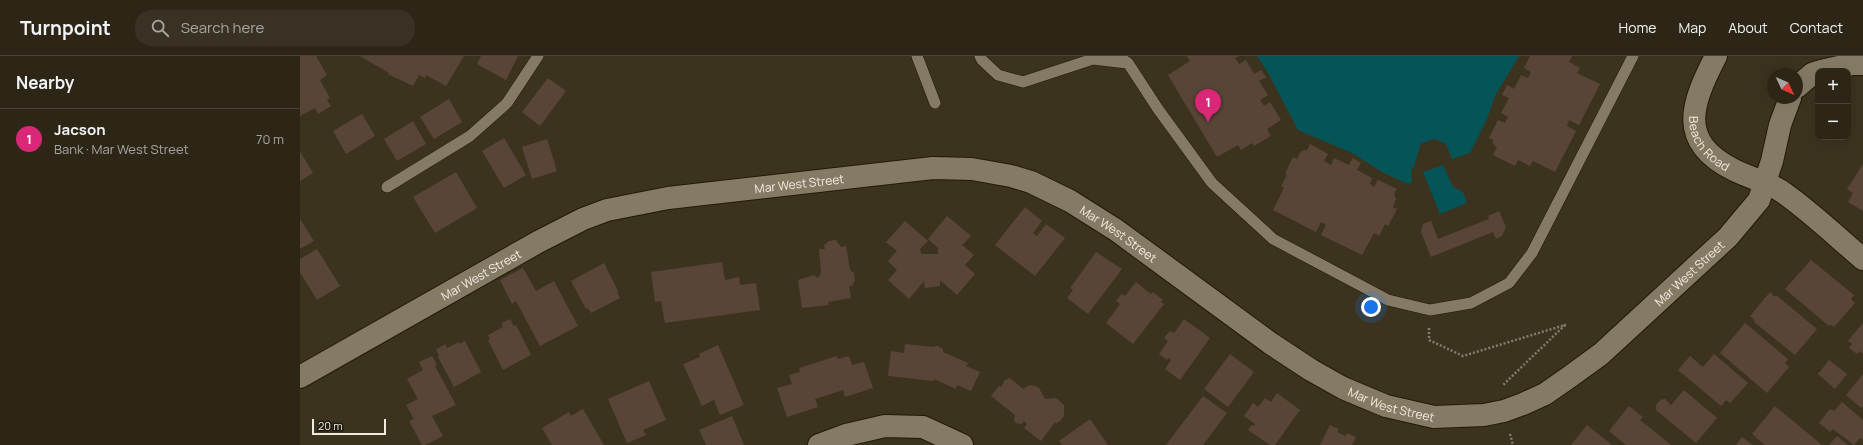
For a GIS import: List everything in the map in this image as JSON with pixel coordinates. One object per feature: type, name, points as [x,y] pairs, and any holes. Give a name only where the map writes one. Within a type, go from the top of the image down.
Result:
[{"type":"street","name":"Beach Road","points":[[1716,56],[1703,81],[1695,102],[1694,120],[1697,137],[1703,147],[1712,157],[1722,164],[1783,192],[1863,259]]},
{"type":"street","points":[[1836,68],[1852,64],[1863,64]]},
{"type":"street","points":[[1803,82],[1815,73]]},
{"type":"street","name":"Mar West Street","points":[[300,377],[538,242],[583,219],[607,210],[668,198],[933,168],[954,168],[972,169],[1011,176],[1031,182],[1070,201],[1116,230],[1270,343],[1311,370],[1343,388],[1386,406],[1434,417],[1484,415],[1504,411],[1545,394],[1601,354],[1728,237],[1759,200],[1765,183],[1780,124],[1788,104]]},
{"type":"street","points":[[819,445],[846,435],[885,426],[923,427],[962,445]]},
{"type":"lane","points":[[387,187],[470,136],[507,103],[538,56]]},
{"type":"lane","points":[[917,56],[935,103]]},
{"type":"lane","points":[[980,56],[982,60],[998,75],[1023,82],[1093,59],[1128,63]]},
{"type":"lane","points":[[1118,56],[1128,63],[1158,109],[1212,183],[1273,240],[1388,300],[1430,310],[1472,303],[1509,282],[1532,253],[1633,56]]},
{"type":"path","points":[[1430,310],[1429,340],[1463,356],[1565,325],[1502,386],[1504,411]]},
{"type":"water","points":[[1257,56],[1519,56],[1495,96],[1487,119],[1470,153],[1452,159],[1446,144],[1435,139],[1421,143],[1414,167],[1411,169],[1412,182],[1408,184],[1382,172],[1352,153],[1298,130],[1267,71]]},
{"type":"water","points":[[1443,165],[1453,187],[1463,192],[1467,203],[1440,214],[1423,172]]},
{"type":"building","points":[[300,56],[316,56],[327,75],[320,80],[330,98],[327,100],[331,106],[318,114],[315,108],[300,116]]},
{"type":"building","points":[[360,56],[464,56],[446,86],[426,75],[425,78],[419,75],[413,86],[388,74],[389,73]]},
{"type":"building","points":[[481,56],[518,56],[506,80],[477,64]]},
{"type":"building","points":[[1187,56],[1239,56],[1235,58],[1239,64],[1246,60],[1254,74],[1261,70],[1266,77],[1259,81],[1268,95],[1260,100],[1264,106],[1270,102],[1281,120],[1267,129],[1271,136],[1254,146],[1252,143],[1241,150],[1238,145],[1217,157],[1168,75],[1190,61]]},
{"type":"building","points":[[1530,56],[1572,56],[1569,62],[1580,68],[1577,73],[1600,84],[1579,125],[1569,120],[1567,126],[1576,131],[1555,172],[1533,161],[1530,166],[1518,160],[1515,166],[1493,155],[1497,147],[1493,144],[1493,140],[1489,138],[1498,120],[1505,123],[1508,117],[1501,113],[1509,98],[1502,95],[1507,85],[1514,89],[1521,75],[1528,78],[1531,72],[1524,68]]},
{"type":"building","points":[[548,78],[566,91],[540,126],[522,112]]},
{"type":"building","points":[[449,99],[462,122],[434,139],[420,117]]},
{"type":"building","points":[[362,114],[375,136],[346,154],[333,131]]},
{"type":"building","points":[[413,121],[426,144],[397,161],[384,139]]},
{"type":"building","points":[[504,138],[526,175],[504,188],[482,151]]},
{"type":"building","points":[[547,139],[557,171],[532,179],[522,147]]},
{"type":"building","points":[[1310,144],[1328,154],[1324,161],[1331,165],[1334,158],[1349,165],[1353,158],[1361,163],[1357,170],[1372,178],[1370,184],[1374,187],[1378,180],[1397,189],[1394,194],[1396,199],[1393,207],[1397,209],[1388,226],[1385,224],[1379,236],[1374,233],[1362,255],[1321,235],[1326,225],[1321,222],[1316,232],[1273,210],[1284,188],[1281,186],[1287,175],[1285,174],[1293,157],[1297,159],[1301,151],[1307,150]]},
{"type":"building","points":[[300,151],[313,173],[300,181]]},
{"type":"building","points":[[1863,164],[1863,211],[1848,202],[1853,193],[1847,189]]},
{"type":"building","points":[[456,172],[477,208],[435,233],[413,197]]},
{"type":"building","points":[[1025,207],[1042,221],[1033,233],[1037,236],[1046,224],[1065,238],[1035,276],[995,245]]},
{"type":"building","points":[[1499,211],[1506,227],[1502,236],[1496,239],[1493,232],[1431,257],[1421,232],[1423,224],[1431,221],[1438,239],[1489,219],[1488,216]]},
{"type":"building","points":[[947,216],[971,236],[962,245],[974,255],[965,265],[975,274],[957,295],[940,280],[940,286],[925,288],[924,281],[909,299],[888,280],[897,270],[888,261],[897,251],[886,242],[905,221],[928,241],[920,249],[921,254],[938,254],[938,248],[928,239]]},
{"type":"building","points":[[300,219],[314,241],[300,249]]},
{"type":"building","points":[[836,240],[841,247],[846,246],[850,270],[854,273],[855,280],[852,286],[849,286],[851,298],[828,302],[829,305],[802,308],[798,280],[814,275],[817,278],[821,274],[819,249],[825,249],[824,245],[829,241]]},
{"type":"building","points":[[317,249],[340,286],[317,300],[300,272],[300,259]]},
{"type":"building","points":[[1096,252],[1122,269],[1088,314],[1067,298],[1073,290],[1070,288]]},
{"type":"building","points":[[1811,260],[1854,295],[1851,299],[1855,303],[1834,327],[1830,324],[1829,326],[1785,289]]},
{"type":"building","points":[[722,262],[725,280],[739,277],[740,285],[756,283],[760,310],[665,323],[661,301],[655,302],[651,272]]},
{"type":"building","points":[[604,263],[620,298],[591,313],[588,308],[586,309],[571,281]]},
{"type":"building","points":[[523,268],[536,291],[554,281],[578,326],[540,346],[516,301],[512,304],[500,280]]},
{"type":"building","points":[[1136,282],[1151,294],[1153,292],[1163,300],[1161,302],[1164,304],[1133,344],[1106,323],[1120,304],[1116,301],[1122,294],[1125,296]]},
{"type":"building","points":[[1770,292],[1775,297],[1776,295],[1817,329],[1795,355],[1754,322],[1755,320],[1750,316]]},
{"type":"building","points":[[510,319],[514,326],[516,325],[531,355],[503,370],[488,340],[490,339],[488,335],[503,327],[502,323]]},
{"type":"building","points":[[1184,319],[1210,338],[1180,380],[1165,369],[1171,360],[1168,358],[1167,360],[1159,354],[1168,341],[1164,338],[1170,331],[1174,333]]},
{"type":"building","points":[[1745,323],[1788,359],[1785,363],[1789,367],[1767,393],[1720,353]]},
{"type":"building","points":[[1863,323],[1863,354],[1860,351],[1857,354],[1849,348],[1852,344],[1848,341]]},
{"type":"building","points":[[465,341],[481,372],[454,387],[438,357],[439,355],[436,350],[445,344],[447,348],[459,342],[460,344]]},
{"type":"building","points":[[905,344],[932,347],[938,346],[943,349],[943,352],[968,363],[966,366],[980,372],[971,391],[957,385],[956,389],[934,379],[934,381],[888,376],[891,351],[904,353]]},
{"type":"building","points":[[718,345],[744,405],[720,415],[714,400],[702,406],[683,364],[700,357],[699,354]]},
{"type":"building","points":[[1230,354],[1254,372],[1228,407],[1204,389]]},
{"type":"building","points":[[1714,354],[1748,383],[1730,403],[1726,400],[1721,406],[1678,370],[1690,356],[1703,367]]},
{"type":"building","points":[[432,356],[437,365],[435,366],[456,405],[432,416],[443,436],[422,445],[409,421],[414,419],[406,405],[418,399],[407,379],[423,370],[419,362]]},
{"type":"building","points":[[837,356],[838,359],[849,356],[852,365],[864,362],[873,388],[845,397],[843,390],[815,399],[818,407],[787,417],[777,388],[792,384],[789,375],[800,372],[799,368]]},
{"type":"building","points":[[1829,360],[1847,374],[1835,389],[1818,374]]},
{"type":"building","points":[[1863,374],[1863,406],[1861,408],[1846,395]]},
{"type":"building","points":[[1010,378],[1023,389],[1030,385],[1039,388],[1045,399],[1056,398],[1064,405],[1064,416],[1056,424],[1055,422],[1041,441],[1024,428],[1027,424],[1024,421],[1022,424],[1016,423],[1014,420],[1015,415],[991,396],[999,386],[1001,387],[1005,380]]},
{"type":"building","points":[[649,381],[666,420],[643,430],[646,435],[627,443],[608,399]]},
{"type":"building","points":[[1684,390],[1717,418],[1696,443],[1656,410],[1656,405],[1660,400],[1665,399],[1671,405]]},
{"type":"building","points":[[1277,393],[1300,410],[1275,445],[1270,445],[1248,430],[1255,424],[1244,416],[1253,403],[1258,407],[1265,398],[1271,402]]},
{"type":"building","points":[[1203,396],[1227,413],[1203,445],[1166,445]]},
{"type":"building","points":[[1842,402],[1863,420],[1863,440],[1860,438],[1854,445],[1833,429],[1830,432],[1819,423],[1830,409],[1834,411]]},
{"type":"building","points":[[1629,406],[1643,417],[1640,420],[1671,445],[1626,445],[1609,431]]},
{"type":"building","points":[[1775,406],[1822,445],[1765,445],[1752,434]]},
{"type":"building","points":[[583,409],[604,445],[552,445],[542,428],[569,412],[571,416]]},
{"type":"building","points":[[732,416],[744,445],[706,445],[699,430]]},
{"type":"building","points":[[1090,419],[1108,445],[1062,445],[1059,441]]},
{"type":"building","points":[[1330,425],[1339,429],[1337,432],[1345,436],[1347,433],[1356,437],[1352,445],[1320,445]]},
{"type":"building","points":[[1587,425],[1612,445],[1571,445]]},
{"type":"building","points":[[1837,436],[1848,445],[1829,445]]},
{"type":"building","points":[[1742,437],[1753,445],[1736,445]]},
{"type":"place","name":"Jacson","points":[[1208,122]]}]
